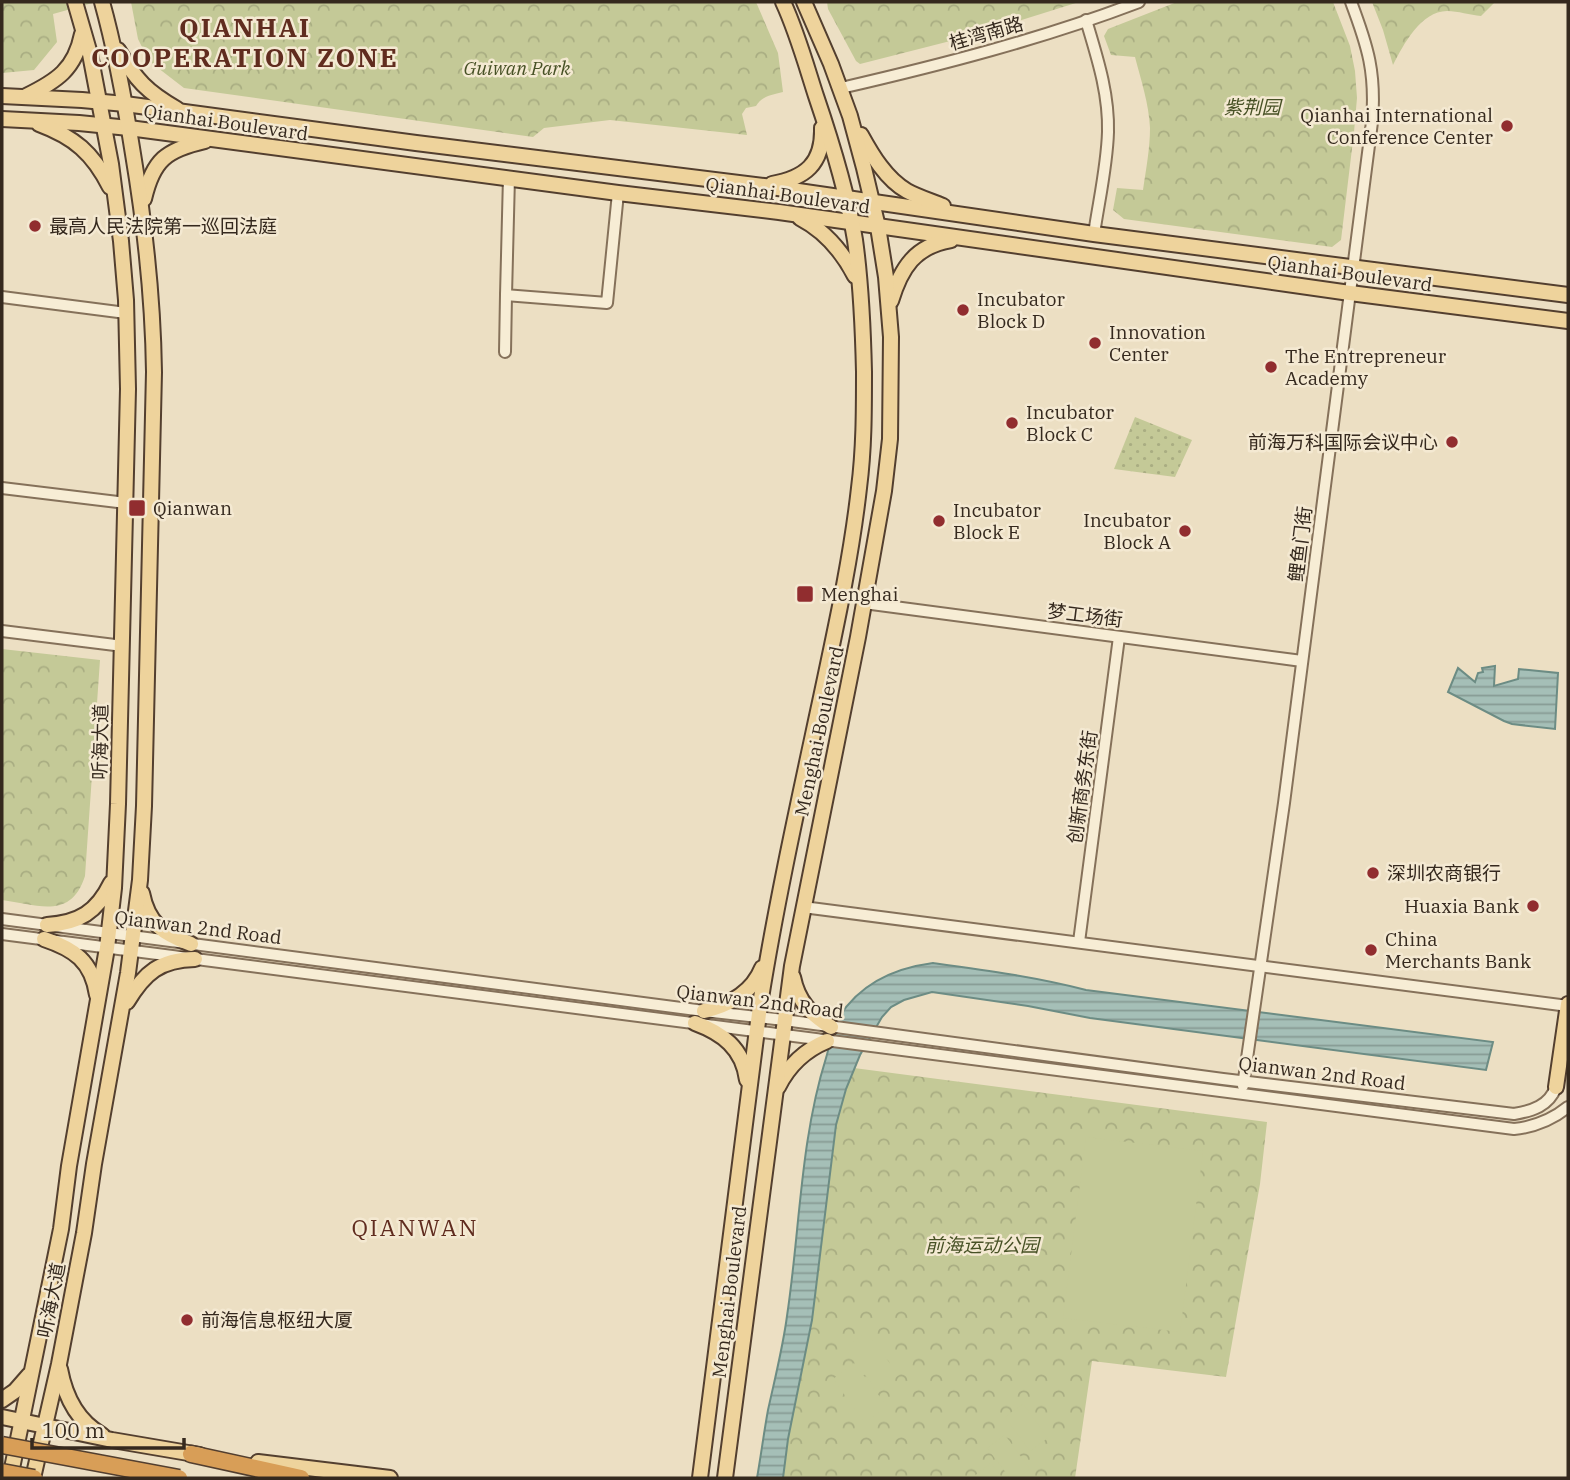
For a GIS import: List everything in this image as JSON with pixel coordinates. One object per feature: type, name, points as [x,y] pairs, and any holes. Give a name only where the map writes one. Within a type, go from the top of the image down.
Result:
[{"type":"highway","points":[[2,1446],[178,1478]]},
{"type":"highway","points":[[191,1454],[302,1478]]},
{"type":"highway","points":[[2,1472],[34,1478]]},
{"type":"main road","name":"Menghai Boulevard","points":[[725,1478],[792,966],[864,603],[887,466],[891,399],[889,306],[878,227],[841,88],[804,2]]},
{"type":"main road","name":"听海大道","points":[[34,1478],[84,1233],[122,1009],[140,880],[144,806],[154,372],[151,294],[129,128],[113,40],[103,3]]},
{"type":"main road","name":"Menghai Boulevard","points":[[700,1478],[768,950],[835,633],[859,489],[864,430],[860,287],[852,223],[823,115],[784,4]]},
{"type":"main road","name":"听海大道","points":[[10,1478],[61,1229],[69,1166],[108,941],[115,875],[126,503],[126,313],[121,241],[104,125],[76,6]]},
{"type":"main road","points":[[25,97],[56,80],[65,71],[79,48],[83,29]]},
{"type":"main road","points":[[113,40],[138,81],[183,113]]},
{"type":"main road","name":"Qianhai Boulevard","points":[[2,96],[125,104],[764,186],[1094,234],[1566,295]]},
{"type":"main road","points":[[764,186],[794,178],[815,163],[822,139],[822,121],[817,99]]},
{"type":"main road","points":[[850,116],[875,159],[898,185],[964,214]]},
{"type":"main road","name":"Qianhai Boulevard","points":[[2,119],[104,125],[509,177],[1568,321]]},
{"type":"main road","points":[[27,120],[68,136],[82,147],[94,160],[115,195]]},
{"type":"main road","points":[[142,211],[151,175],[160,162],[167,155],[184,147],[214,139]]},
{"type":"main road","points":[[779,212],[800,218],[822,233],[844,256],[860,287]]},
{"type":"main road","points":[[889,306],[899,277],[912,259],[933,245],[963,238]]},
{"type":"main road","points":[[45,932],[90,912],[106,894],[115,875]]},
{"type":"main road","points":[[140,880],[145,907],[155,924],[170,935],[191,944]]},
{"type":"main road","points":[[45,932],[84,961],[93,978],[98,1002]]},
{"type":"main road","points":[[749,1088],[747,1073],[732,1045],[699,1017],[743,994],[760,974],[768,950]]},
{"type":"main road","points":[[122,1009],[149,972],[168,962],[195,959]]},
{"type":"main road","points":[[773,1105],[782,1079],[795,1062],[829,1034],[805,1006],[796,989],[792,966]]},
{"type":"main road","points":[[1556,1087],[1568,1005]]},
{"type":"main road","points":[[2,1400],[23,1383],[34,1364]]},
{"type":"main road","points":[[59,1364],[62,1381],[74,1409],[94,1430],[111,1440]]},
{"type":"main road","points":[[2,1417],[191,1454],[390,1478]]},
{"type":"main road","points":[[690,1478],[706,1429]]},
{"type":"main road","points":[[728,1455],[731,1478]]},
{"type":"street","name":"桂湾南路","points":[[841,88],[971,56],[1139,2]]},
{"type":"street","name":"鲤鱼门街","points":[[1242,1094],[1284,803],[1372,122],[1373,80],[1367,45],[1351,2]]},
{"type":"street","points":[[1086,20],[1103,80],[1108,130],[1094,234]]},
{"type":"street","points":[[505,352],[509,177]]},
{"type":"street","points":[[506,295],[607,303],[618,193]]},
{"type":"street","points":[[2,297],[126,313]]},
{"type":"street","points":[[2,488],[126,503]]},
{"type":"street","name":"梦工场街","points":[[864,603],[1302,661]]},
{"type":"street","points":[[2,631],[123,646]]},
{"type":"street","name":"创新商务东街","points":[[1079,942],[1119,637]]},
{"type":"street","points":[[803,907],[1568,1005]]},
{"type":"street","name":"Qianwan 2nd Road","points":[[2,919],[45,932],[132,944],[195,959],[783,1027],[829,1034],[872,1047],[1514,1129],[1546,1121],[1568,1107]]},
{"type":"street","name":"Qianwan 2nd Road","points":[[2,934],[45,932]]},
{"type":"street","name":"Qianwan 2nd Road","points":[[132,944],[191,944],[699,1017]]},
{"type":"street","name":"Qianwan 2nd Road","points":[[829,1034],[878,1034],[1514,1114],[1538,1108],[1551,1097],[1556,1087]]},
{"type":"green space","points":[[2,2],[96,2],[53,14],[57,42],[34,70],[2,73]]},
{"type":"green space","name":"Guiwan Park","points":[[131,2],[756,2],[778,53],[783,92],[767,96],[756,106],[746,108],[742,114],[747,135],[610,120],[544,128],[533,137],[184,88],[149,61],[138,39]]},
{"type":"green space","points":[[827,2],[1079,2],[970,36],[860,64],[828,9]]},
{"type":"green space","name":"紫荆园","points":[[1177,2],[1333,2],[1350,46],[1357,98],[1341,240],[1332,247],[1124,219],[1113,210],[1117,188],[1143,190],[1150,128],[1135,57],[1111,55],[1104,36],[1108,29]]},
{"type":"green space","points":[[1372,2],[1495,2],[1481,16],[1447,11],[1429,17],[1414,30],[1393,65]]},
{"type":"green space","points":[[1135,417],[1192,440],[1175,477],[1114,469]]},
{"type":"green space","points":[[2,649],[100,660],[85,876],[79,890],[62,904],[40,906],[2,900]]},
{"type":"green space","name":"前海运动公园","points":[[854,1068],[1267,1122],[1260,1184],[1226,1377],[1092,1361],[1075,1478],[783,1478],[788,1439],[812,1320],[836,1125]]},
{"type":"green space","points":[[1086,1137],[1203,1151],[1180,1332],[1063,1318]]},
{"type":"green space","points":[[866,1332],[899,1375],[877,1391],[845,1348]]},
{"type":"green space","points":[[854,1363],[887,1406],[865,1423],[833,1379]]},
{"type":"green space","points":[[1023,1404],[1048,1438],[1030,1451],[1005,1417]]},
{"type":"green space","points":[[1005,1435],[1030,1469],[1018,1478],[1010,1478],[987,1448]]},
{"type":"green space","points":[[991,1463],[1002,1478],[973,1477]]},
{"type":"water","points":[[1495,666],[1494,686],[1518,679],[1519,669],[1558,673],[1555,729],[1512,724],[1448,692],[1458,668],[1475,682],[1478,673],[1483,672],[1482,668]]},
{"type":"water","points":[[933,963],[991,971],[1086,990],[1493,1042],[1486,1070],[1090,1018],[932,992],[904,1000],[891,1007],[882,1017],[860,1055],[846,1089],[836,1125],[812,1320],[788,1439],[783,1478],[757,1478],[785,1328],[811,1121],[835,1026],[848,1005],[868,987],[905,969]]},
{"type":"place","name":"Qianhai International Conference Center","points":[[1507,126]]},
{"type":"place","name":"最高人民法院第一巡回法庭","points":[[35,226]]},
{"type":"place","name":"Incubator Block D","points":[[963,310]]},
{"type":"place","name":"Innovation Center","points":[[1095,343]]},
{"type":"place","name":"The Entrepreneur Academy","points":[[1271,367]]},
{"type":"place","name":"Incubator Block C","points":[[1012,423]]},
{"type":"place","name":"前海万科国际会议中心","points":[[1452,442]]},
{"type":"place","name":"Qianwan","points":[[137,508]]},
{"type":"place","name":"Incubator Block E","points":[[939,521]]},
{"type":"place","name":"Incubator Block A","points":[[1185,531]]},
{"type":"place","name":"Menghai","points":[[805,594]]},
{"type":"place","name":"深圳农商银行","points":[[1373,873]]},
{"type":"place","name":"Huaxia Bank","points":[[1533,906]]},
{"type":"place","name":"China Merchants Bank","points":[[1371,950]]},
{"type":"place","name":"前海信息枢纽大厦","points":[[187,1320]]},
{"type":"district","name":"QIANHAI COOPERATION ZONE","points":[[245,42]]},
{"type":"district","name":"QIANWAN","points":[[415,1227]]}]
